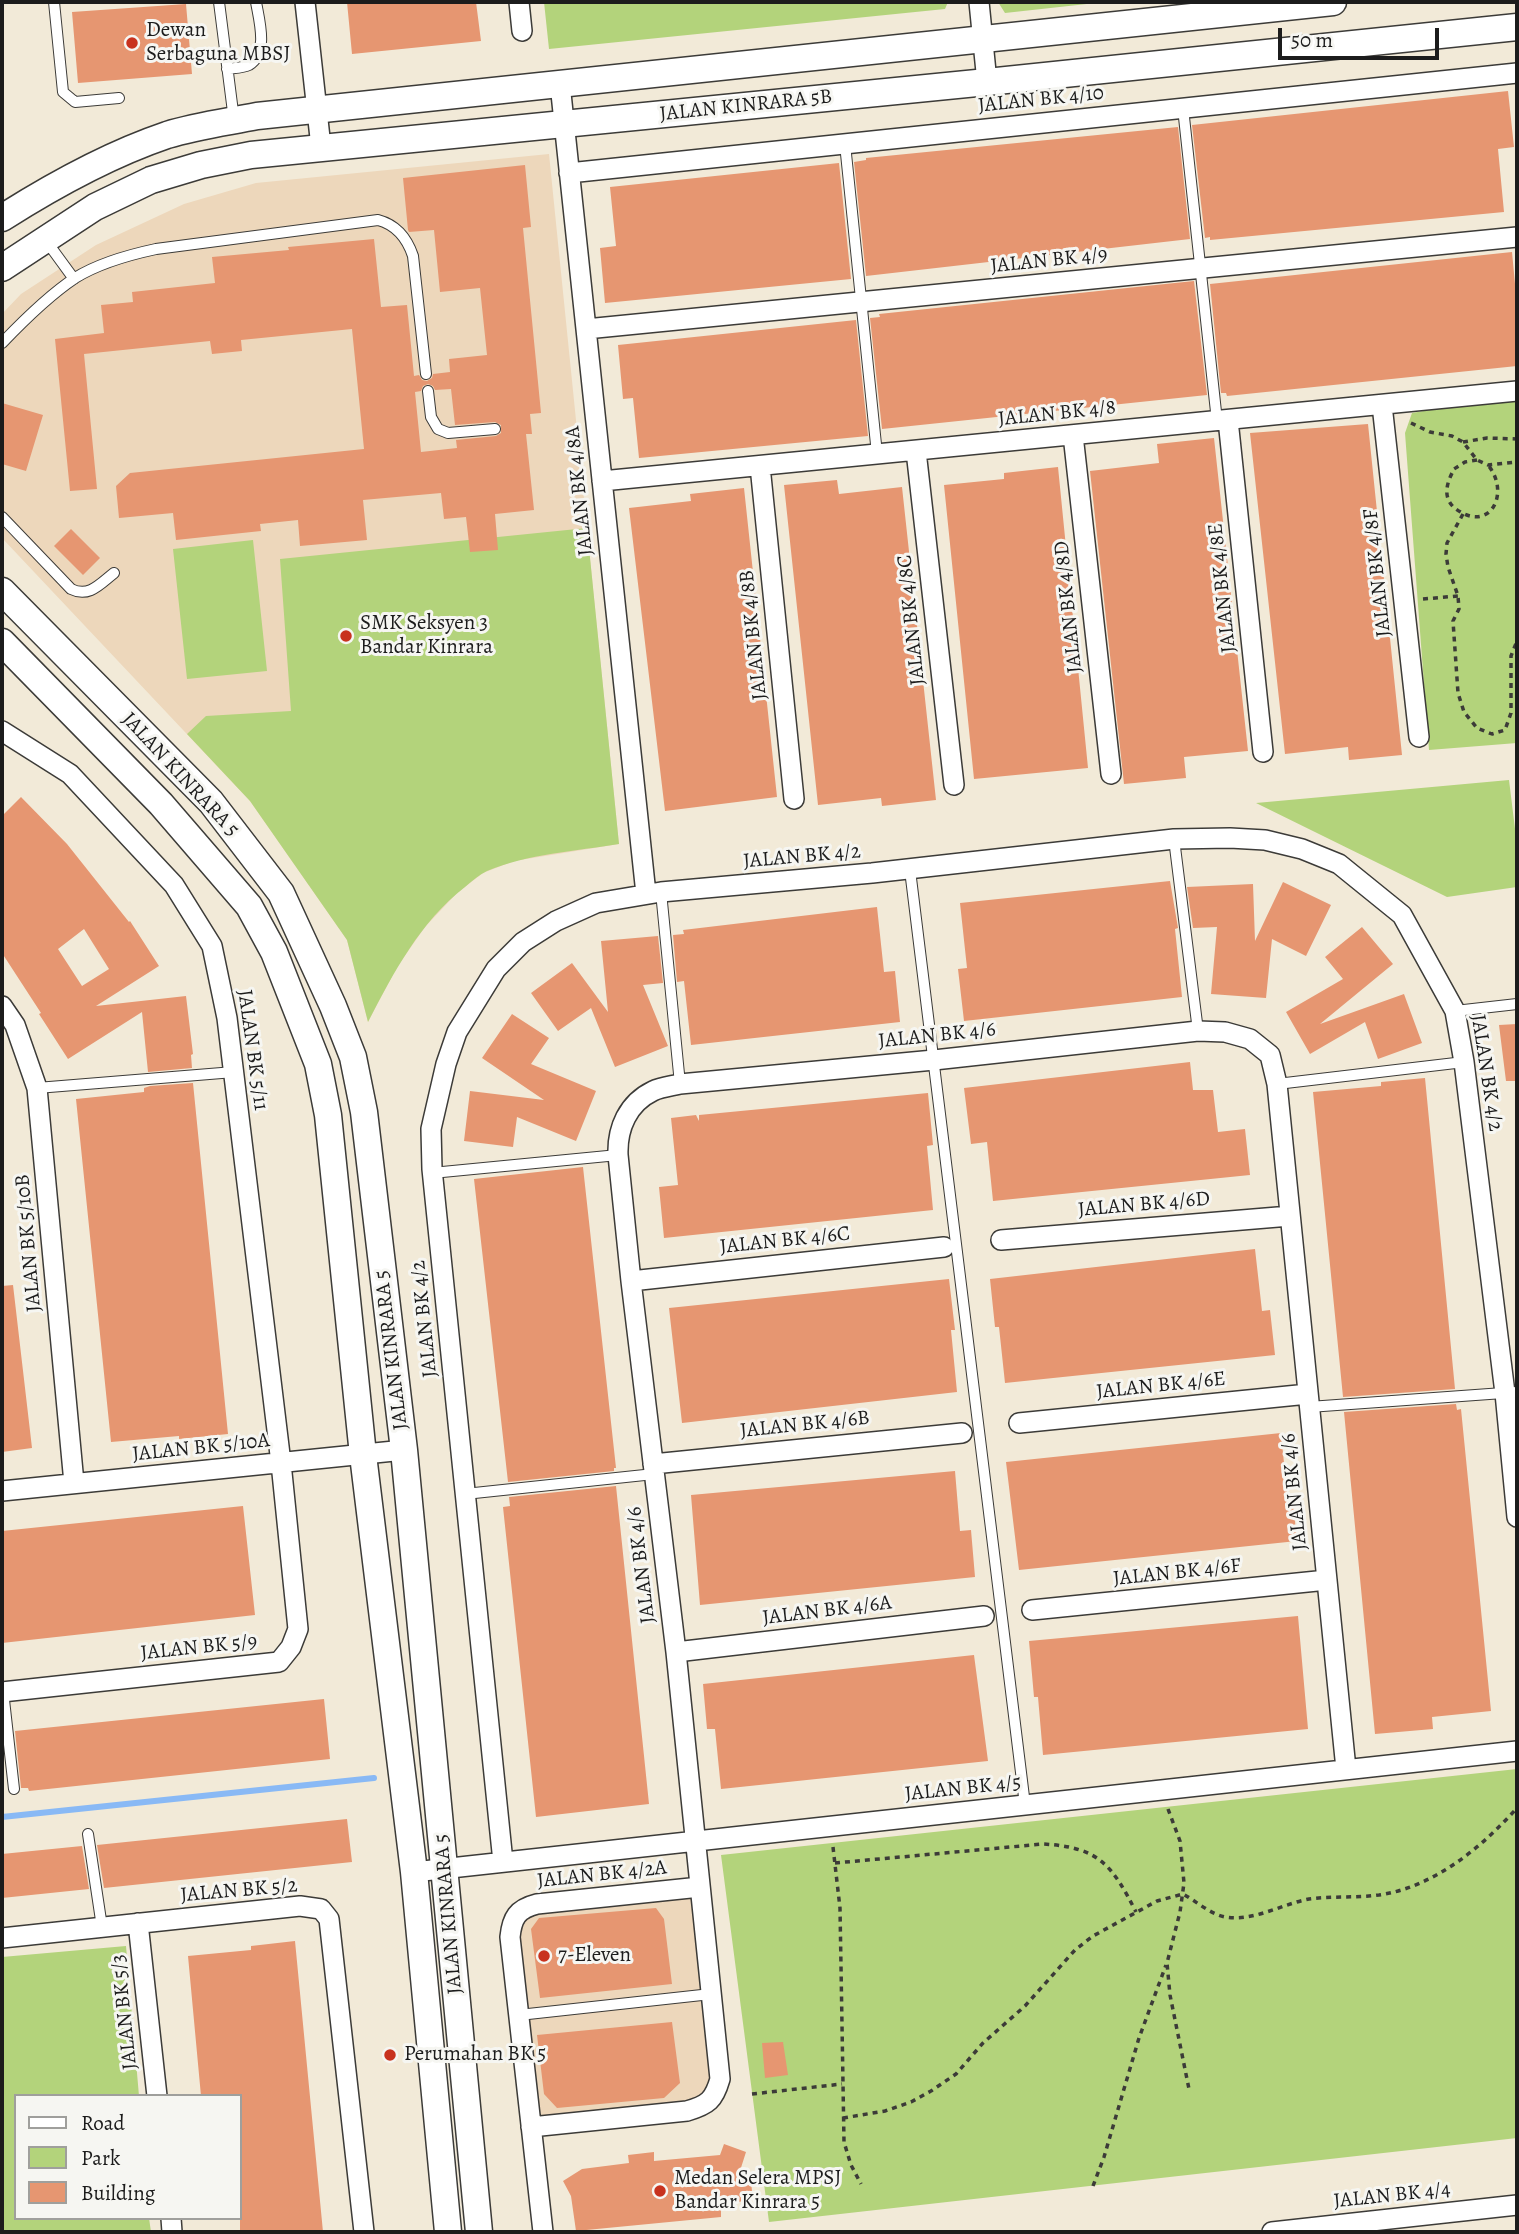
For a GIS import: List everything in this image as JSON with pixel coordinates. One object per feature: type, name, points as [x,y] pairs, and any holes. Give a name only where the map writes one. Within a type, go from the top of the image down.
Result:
[{"type":"main road","name":"JALAN KINRARA 5B","points":[[2,218],[49,189],[127,150],[169,134],[234,121],[317,109],[1334,2]]},
{"type":"main road","name":"JALAN KINRARA 5B","points":[[2,268],[95,207],[151,180],[201,165],[251,155],[1517,27]]},
{"type":"main road","name":"JALAN KINRARA 5","points":[[2,591],[211,802],[281,893],[309,950],[353,1057],[365,1112],[404,1450],[479,2232]]},
{"type":"main road","name":"JALAN KINRARA 5","points":[[2,642],[161,804],[248,906],[274,952],[318,1064],[328,1115],[363,1455],[414,1872],[447,2232]]},
{"type":"street","points":[[305,2],[321,148]]},
{"type":"street","points":[[519,2],[522,31]]},
{"type":"street","points":[[979,2],[988,82]]},
{"type":"street","name":"JALAN BK 4/10","points":[[569,173],[1517,73]]},
{"type":"street","name":"JALAN BK 4/8A","points":[[560,84],[602,481],[653,893]]},
{"type":"street","name":"JALAN BK 4/9","points":[[586,329],[1517,237]]},
{"type":"street","name":"JALAN BK 4/8","points":[[602,481],[1517,391]]},
{"type":"street","name":"JALAN BK 4/8F","points":[[1385,405],[1419,737]]},
{"type":"street","name":"JALAN BK 4/8E","points":[[1222,421],[1263,752]]},
{"type":"street","name":"JALAN BK 4/8D","points":[[1073,435],[1111,774]]},
{"type":"street","name":"JALAN BK 4/8C","points":[[916,451],[954,785]]},
{"type":"street","name":"JALAN BK 4/8B","points":[[761,466],[794,799]]},
{"type":"street","name":"JALAN BK 5/11","points":[[2,731],[70,774],[174,885],[212,946],[227,1017],[281,1463]]},
{"type":"street","name":"JALAN BK 4/2","points":[[503,1862],[432,1173],[431,1129],[446,1064],[457,1032],[496,969],[523,942],[556,921],[596,903],[653,893],[910,870],[1174,839],[1265,840],[1303,849],[1339,864],[1402,915],[1455,1011],[1511,1392],[1517,1517]]},
{"type":"street","name":"JALAN BK 5/10B","points":[[2,1006],[15,1025],[37,1087],[74,1483]]},
{"type":"street","name":"JALAN BK 4/6","points":[[695,1841],[617,1141],[620,1125],[632,1106],[653,1091],[680,1084],[1198,1031],[1225,1032],[1250,1039],[1270,1055],[1277,1084],[1346,1769]]},
{"type":"street","name":"JALAN BK 4/6D","points":[[1001,1240],[1290,1216]]},
{"type":"street","name":"JALAN BK 4/6C","points":[[631,1281],[944,1247]]},
{"type":"street","name":"JALAN BK 4/6E","points":[[1019,1423],[1309,1400]]},
{"type":"street","name":"JALAN BK 4/6B","points":[[654,1469],[962,1433]]},
{"type":"street","name":"JALAN BK 5/10A","points":[[2,1491],[404,1450]]},
{"type":"street","name":"JALAN BK 5/9","points":[[3,1691],[279,1662],[291,1647],[298,1629],[281,1463]]},
{"type":"street","name":"JALAN BK 4/6F","points":[[1032,1610],[1327,1580]]},
{"type":"street","name":"JALAN BK 4/6A","points":[[676,1652],[984,1616]]},
{"type":"street","name":"JALAN BK 4/5","points":[[414,1872],[1517,1751]]},
{"type":"street","name":"JALAN BK 4/2A","points":[[531,2127],[687,2111],[709,2102],[716,2092],[720,2079],[695,1841]]},
{"type":"street","name":"JALAN BK 4/2A","points":[[543,2232],[510,1937],[511,1922],[517,1912],[526,1907],[700,1887]]},
{"type":"street","name":"JALAN BK 5/2","points":[[2,1938],[300,1906],[321,1909],[330,1919],[364,2232]]},
{"type":"street","name":"JALAN BK 5/3","points":[[138,1923],[157,2094]]},
{"type":"street","name":"JALAN BK 4/4","points":[[1272,2232],[1408,2225],[1517,2205]]},
{"type":"lane","points":[[54,2],[63,92],[75,102],[119,98]]},
{"type":"lane","points":[[219,2],[234,121]]},
{"type":"lane","points":[[228,69],[247,66],[256,60],[262,44],[257,2]]},
{"type":"lane","points":[[1183,108],[1200,268],[1222,421]]},
{"type":"lane","points":[[845,144],[877,454]]},
{"type":"lane","points":[[2,344],[30,314],[74,279],[96,267],[131,254],[156,248],[378,220],[389,223],[408,243],[413,256],[426,374]]},
{"type":"lane","points":[[44,239],[74,279]]},
{"type":"lane","points":[[428,391],[431,417],[438,429],[449,433],[495,429]]},
{"type":"lane","points":[[2,517],[71,589],[88,593],[114,573]]},
{"type":"lane","points":[[1174,839],[1198,1031]]},
{"type":"lane","points":[[910,870],[1025,1805]]},
{"type":"lane","points":[[653,893],[680,1084]]},
{"type":"lane","points":[[1455,1011],[1517,1004]]},
{"type":"lane","points":[[1277,1084],[1464,1062]]},
{"type":"lane","points":[[37,1087],[234,1072]]},
{"type":"lane","points":[[432,1173],[618,1155]]},
{"type":"lane","points":[[1309,1400],[1511,1392]]},
{"type":"lane","points":[[465,1494],[654,1469]]},
{"type":"lane","points":[[3,1691],[14,1789]]},
{"type":"lane","points":[[88,1834],[102,1927]]},
{"type":"lane","points":[[519,2015],[711,1994]]},
{"type":"path","points":[[1385,405],[1394,414],[1419,427],[1452,436],[1463,442],[1477,460],[1488,465],[1495,473],[1499,483],[1498,498],[1491,510],[1479,518],[1463,514],[1451,505],[1446,492],[1454,468],[1477,460]]},
{"type":"path","points":[[1463,442],[1487,438],[1517,439]]},
{"type":"path","points":[[1488,465],[1517,462]]},
{"type":"path","points":[[1463,514],[1447,543],[1446,554],[1458,597],[1459,609],[1453,621],[1458,693],[1464,712],[1477,728],[1492,734],[1505,730],[1511,713],[1511,656],[1517,641]]},
{"type":"path","points":[[1421,599],[1458,597]]},
{"type":"path","points":[[1093,2186],[1139,2038],[1167,1963],[1183,1894],[1180,1841],[1168,1807]]},
{"type":"path","points":[[843,2118],[876,2113],[911,2102],[948,2080],[983,2042],[1025,2006],[1075,1950],[1093,1936],[1157,1901],[1183,1894],[1225,1917],[1243,1917],[1311,1899],[1382,1894],[1414,1884],[1459,1862],[1493,1835],[1517,1808]]},
{"type":"path","points":[[833,1843],[840,1908],[844,2142],[851,2165],[861,2184]]},
{"type":"path","points":[[835,1863],[1043,1844],[1065,1845],[1088,1852],[1104,1863],[1120,1881],[1136,1912]]},
{"type":"path","points":[[1167,1963],[1170,1995],[1189,2089]]},
{"type":"path","points":[[752,2094],[842,2084]]},
{"type":"shaded area","name":"SMK Seksyen 3 Bandar Kinrara","points":[[549,154],[619,844],[514,861],[483,873],[457,893],[425,927],[397,967],[368,1022],[347,940],[250,801],[2,538],[2,314],[21,294],[96,245],[184,204],[256,183]]},
{"type":"shaded area","points":[[693,1897],[712,2079],[703,2098],[541,2119],[518,1935],[520,1921],[529,1914]]},
{"type":"green space","points":[[544,2],[948,2],[945,9],[549,49]]},
{"type":"green space","points":[[998,2],[1105,2],[1005,13]]},
{"type":"green space","points":[[1517,395],[1517,743],[1429,750],[1405,433],[1412,413]]},
{"type":"green space","points":[[587,528],[619,844],[519,861],[478,876],[449,901],[421,932],[368,1022],[347,940],[250,801],[187,734],[206,716],[291,711],[280,559]]},
{"type":"green space","points":[[253,540],[267,671],[187,679],[173,549]]},
{"type":"green space","points":[[1509,780],[1517,845],[1517,887],[1447,897],[1256,803]]},
{"type":"green space","points":[[1517,1769],[1517,2138],[769,2222],[721,1855]]},
{"type":"green space","points":[[126,1946],[139,2094],[14,2094],[14,2220],[149,2220],[151,2232],[2,2232],[2,1957]]},
{"type":"building","points":[[347,2],[476,2],[481,41],[352,54]]},
{"type":"building","name":"Dewan Serbaguna MBSJ","points":[[186,4],[192,74],[78,83],[72,12]]},
{"type":"building","points":[[1508,91],[1514,147],[1498,149],[1504,212],[1210,240],[1210,237],[1205,238],[1192,125]]},
{"type":"building","points":[[1178,127],[1190,239],[866,276],[854,162],[866,158]]},
{"type":"building","points":[[839,163],[851,279],[605,303],[600,248],[616,246],[610,187]]},
{"type":"building","points":[[525,165],[531,227],[523,228],[541,413],[530,414],[532,434],[526,434],[534,510],[495,514],[498,550],[470,552],[466,517],[444,519],[441,493],[363,500],[367,540],[300,546],[298,520],[260,524],[261,531],[176,540],[173,513],[119,518],[116,486],[130,473],[364,449],[352,329],[241,340],[242,351],[212,354],[210,341],[84,354],[97,489],[70,491],[55,339],[104,333],[101,305],[133,302],[132,292],[215,283],[212,257],[374,239],[381,307],[407,305],[414,376],[419,375],[422,380],[427,381],[433,374],[450,372],[449,359],[487,355],[480,288],[440,292],[434,230],[409,232],[403,178]],"holes":[[[428,384],[435,390],[451,389],[455,425],[495,422],[501,425],[501,433],[496,436],[456,440],[457,448],[421,452],[415,392],[421,391],[423,386]]]},
{"type":"building","points":[[1512,252],[1517,305],[1517,366],[1227,396],[1226,393],[1221,393],[1210,284]]},
{"type":"building","points":[[1194,281],[1207,395],[882,429],[870,318],[880,317],[879,314]]},
{"type":"building","points":[[856,320],[868,436],[639,458],[633,398],[623,399],[618,345]]},
{"type":"building","points":[[2,403],[43,415],[26,471],[2,464]]},
{"type":"building","points":[[1368,424],[1402,755],[1349,760],[1348,747],[1285,754],[1250,433]]},
{"type":"building","points":[[1214,438],[1248,751],[1184,757],[1186,778],[1124,784],[1090,471],[1159,463],[1157,444]]},
{"type":"building","points":[[1058,467],[1088,768],[974,779],[944,485],[1004,479],[1004,473]]},
{"type":"building","points":[[837,480],[839,494],[902,487],[936,800],[882,806],[881,798],[818,805],[784,485]]},
{"type":"building","points":[[744,488],[777,797],[665,811],[629,508],[691,501],[690,494]]},
{"type":"building","points":[[71,529],[100,558],[83,575],[54,546]]},
{"type":"building","points":[[21,797],[67,844],[130,921],[159,966],[96,1006],[186,996],[193,1054],[192,1068],[148,1072],[142,1012],[68,1059],[2,953],[2,816]],"holes":[[[84,929],[109,969],[82,986],[58,949]]]},
{"type":"building","points":[[1170,881],[1178,928],[1175,929],[1182,997],[964,1021],[958,969],[967,968],[960,903]]},
{"type":"building","points":[[1283,882],[1331,905],[1306,956],[1272,939],[1266,998],[1211,994],[1217,927],[1193,928],[1187,887],[1253,884],[1255,941]]},
{"type":"building","points":[[877,907],[884,972],[895,971],[900,1022],[691,1045],[684,981],[677,982],[673,935],[684,934],[683,930]]},
{"type":"building","points":[[1362,927],[1393,964],[1320,1024],[1404,994],[1422,1043],[1378,1059],[1365,1022],[1310,1054],[1286,1012],[1343,979],[1325,957]]},
{"type":"building","points":[[658,936],[663,983],[643,985],[668,1046],[615,1067],[591,1008],[558,1031],[531,993],[572,963],[608,1012],[601,941]]},
{"type":"building","points":[[512,1014],[549,1038],[531,1064],[596,1091],[576,1141],[517,1117],[513,1147],[464,1141],[470,1091],[544,1100],[482,1058]]},
{"type":"building","points":[[1517,1024],[1517,1081],[1506,1081],[1499,1025]]},
{"type":"building","points":[[1190,1062],[1193,1090],[1213,1090],[1218,1132],[1245,1129],[1250,1175],[993,1201],[987,1142],[971,1144],[964,1088]]},
{"type":"building","points":[[1425,1078],[1455,1389],[1343,1397],[1313,1092],[1381,1086],[1381,1082]]},
{"type":"building","points":[[193,1083],[228,1434],[111,1442],[76,1099],[144,1092],[144,1088],[150,1086]]},
{"type":"building","points":[[928,1093],[933,1145],[927,1146],[933,1210],[664,1238],[659,1187],[678,1185],[671,1118],[696,1115],[699,1121],[699,1115]]},
{"type":"building","points":[[583,1167],[616,1468],[614,1471],[508,1482],[474,1179]]},
{"type":"building","points":[[1255,1249],[1262,1311],[1270,1310],[1275,1355],[1005,1383],[990,1279]]},
{"type":"building","points":[[949,1279],[955,1330],[951,1330],[957,1392],[682,1423],[669,1308]]},
{"type":"building","points":[[13,1285],[32,1448],[2,1452],[2,1286]]},
{"type":"building","points":[[1456,1404],[1457,1410],[1461,1409],[1491,1711],[1432,1717],[1433,1729],[1375,1734],[1344,1412]]},
{"type":"building","points":[[1281,1433],[1288,1503],[1293,1502],[1297,1541],[1019,1570],[1006,1462]]},
{"type":"building","points":[[955,1471],[960,1531],[971,1530],[975,1577],[700,1605],[691,1495]]},
{"type":"building","points":[[616,1486],[649,1804],[536,1817],[503,1507],[510,1506],[509,1497]]},
{"type":"building","points":[[243,1506],[255,1615],[2,1643],[2,1531]]},
{"type":"building","points":[[1298,1616],[1308,1729],[1043,1755],[1038,1697],[1034,1697],[1029,1641]]},
{"type":"building","points":[[974,1655],[988,1761],[721,1789],[715,1729],[707,1729],[703,1684]]},
{"type":"building","points":[[324,1699],[330,1759],[29,1791],[28,1788],[21,1788],[15,1731]]},
{"type":"building","points":[[347,1819],[352,1862],[104,1888],[97,1845]]},
{"type":"building","points":[[82,1846],[89,1889],[2,1898],[2,1854]]},
{"type":"building","points":[[656,1908],[664,1919],[672,1984],[540,1998],[531,1929],[539,1918]]},
{"type":"building","points":[[295,1941],[323,2232],[240,2232],[242,2094],[201,2094],[188,1956],[251,1950],[251,1946]]},
{"type":"building","points":[[672,2022],[680,2083],[664,2098],[557,2108],[544,2094],[537,2035]]},
{"type":"building","points":[[783,2042],[788,2075],[765,2078],[762,2043]]},
{"type":"building","name":"Medan Selera MPSJ Bandar Kinrara 5","points":[[724,2144],[746,2152],[739,2174],[750,2173],[753,2200],[721,2204],[721,2217],[576,2231],[571,2196],[563,2181],[582,2169],[629,2163],[628,2155],[654,2152],[654,2161],[720,2155]]},
{"type":"waterway","points":[[2,1817],[374,1778]]},
{"type":"place","name":"Dewan Serbaguna MBSJ","points":[[132,43]]},
{"type":"place","name":"SMK Seksyen 3 Bandar Kinrara","points":[[346,636]]},
{"type":"place","name":"7-Eleven","points":[[544,1956]]},
{"type":"place","name":"Perumahan BK 5","points":[[390,2055]]},
{"type":"place","name":"Medan Selera MPSJ Bandar Kinrara 5","points":[[660,2191]]}]
